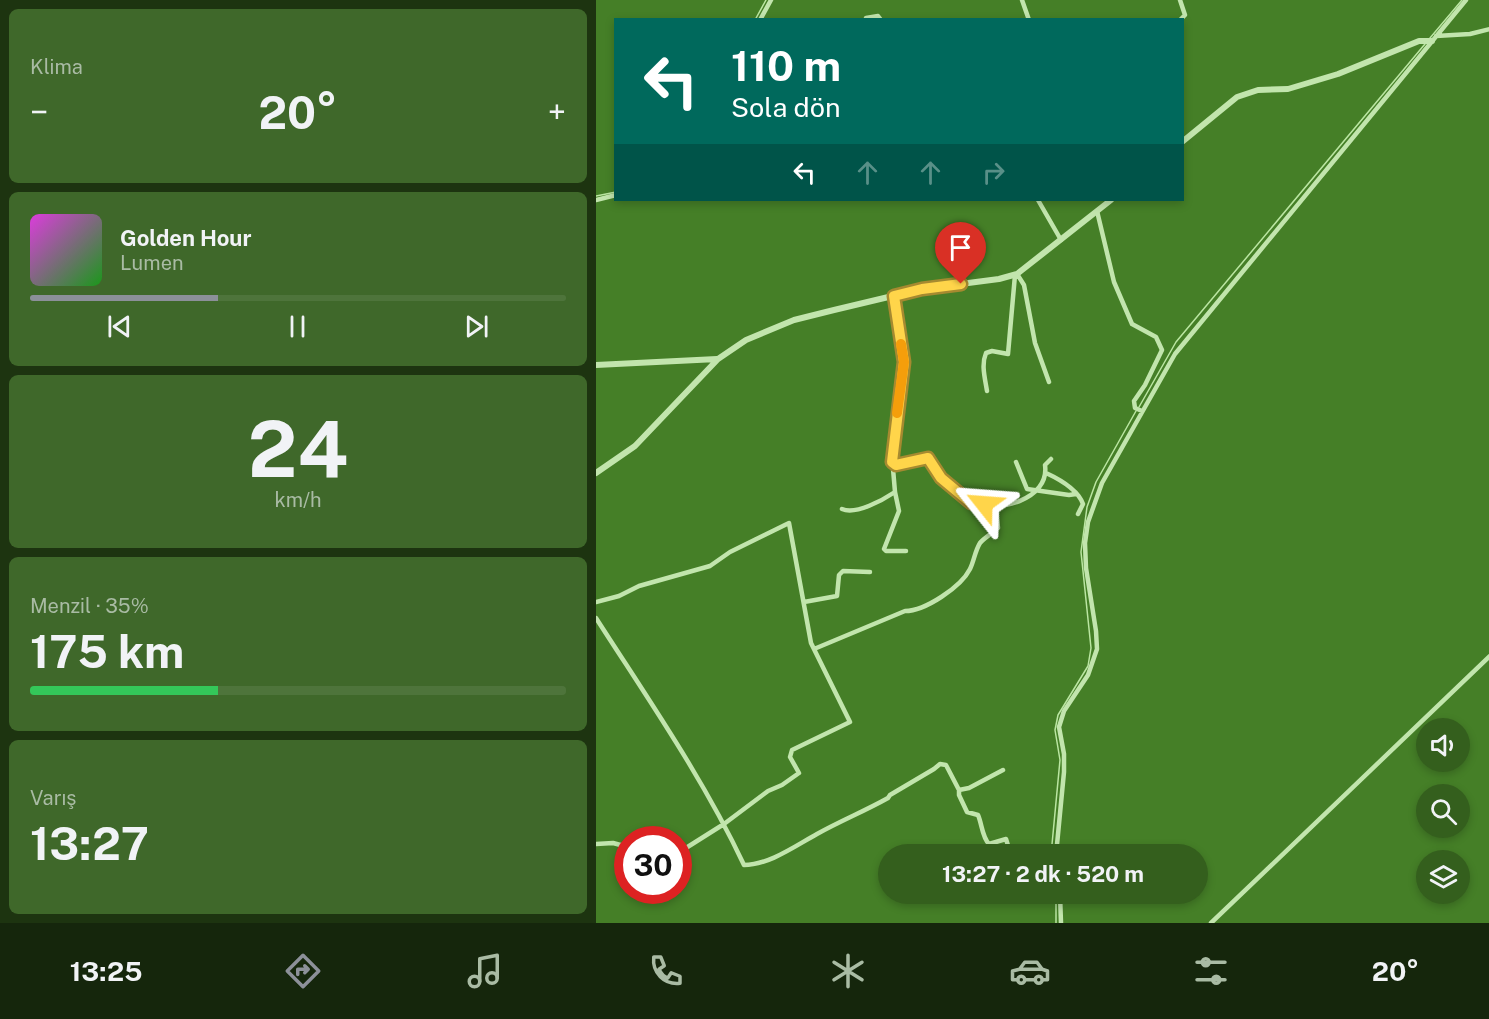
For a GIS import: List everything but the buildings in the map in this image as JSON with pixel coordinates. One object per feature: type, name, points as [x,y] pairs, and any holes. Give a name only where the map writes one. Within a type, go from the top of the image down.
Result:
[{"type":"street","points":[[761,18],[771,0]]},
{"type":"street","points":[[1022,0],[1028,18]]},
{"type":"street","points":[[1180,0],[1185,15],[1182,18]]},
{"type":"street","points":[[1057,844],[1064,772],[1064,754],[1059,728],[1064,711],[1088,675],[1097,649],[1086,568],[1085,543],[1094,501],[1139,410],[1175,354],[1466,0]]},
{"type":"street","points":[[866,18],[878,16],[880,18]]},
{"type":"street","points":[[1184,140],[1237,97],[1258,90],[1288,89],[1328,77],[1419,41],[1490,29]]},
{"type":"street","points":[[596,200],[614,196]]},
{"type":"street","points":[[1039,201],[1061,240]]},
{"type":"street","points":[[596,473],[635,446],[718,359],[746,340],[794,320],[922,289],[999,279],[1016,274],[1110,201]]},
{"type":"street","points":[[1097,212],[1114,282],[1132,324],[1157,337],[1162,350],[1145,384],[1133,401],[1139,410]]},
{"type":"street","points":[[1016,274],[1024,285],[1036,344],[1049,382]]},
{"type":"street","points":[[987,391],[983,359],[986,353],[992,351],[1008,354],[1016,274]]},
{"type":"street","points":[[894,296],[904,362],[892,462],[899,511],[884,549],[886,551],[906,551]]},
{"type":"street","points":[[596,365],[718,359]]},
{"type":"street","points":[[892,462],[896,465],[928,458],[941,478],[971,503],[996,506],[1028,499],[1036,491],[1046,473],[1045,465],[1051,459]]},
{"type":"street","points":[[1016,462],[1027,489],[1076,494]]},
{"type":"street","points":[[1046,473],[1081,499],[1083,504],[1078,514]]},
{"type":"street","points":[[842,509],[854,510],[884,500],[895,492]]},
{"type":"street","points":[[814,649],[897,614],[915,611],[938,600],[951,590],[969,572],[980,543],[998,528],[996,506]]},
{"type":"street","points":[[596,602],[619,596],[639,586],[710,566],[730,552],[789,523],[811,643],[850,723],[792,750],[790,757],[799,773],[782,785],[768,791],[724,824],[692,844]]},
{"type":"street","points":[[804,602],[837,596],[839,575],[843,571],[870,572]]},
{"type":"street","points":[[596,618],[696,774],[744,865],[751,865],[782,853],[876,804],[934,770],[940,764],[946,765],[967,812],[978,815],[985,840],[989,844],[1006,839],[1008,844]]},
{"type":"street","points":[[1211,923],[1490,656]]},
{"type":"street","points":[[959,790],[969,788],[1002,770]]},
{"type":"street","points":[[596,844],[614,843]]},
{"type":"street","points":[[1061,904],[1061,923]]},
{"type":"waterway","points":[[756,18],[766,0]]},
{"type":"waterway","points":[[1430,38],[1462,0]]},
{"type":"waterway","points":[[1139,407],[1176,342],[1425,44]]},
{"type":"waterway","points":[[596,196],[614,192]]},
{"type":"waterway","points":[[1052,844],[1060,760],[1055,730],[1058,715],[1088,666],[1091,648],[1081,552],[1087,507],[1096,482],[1136,411]]},
{"type":"waterway","points":[[1056,904],[1056,923]]},
{"type":"slow traffic","points":[[897,413],[904,362],[901,344]]},
{"type":"route","points":[[961,284],[922,289],[894,296],[904,362],[892,462],[896,465],[928,458],[941,478],[966,499],[971,503],[984,504]]}]
